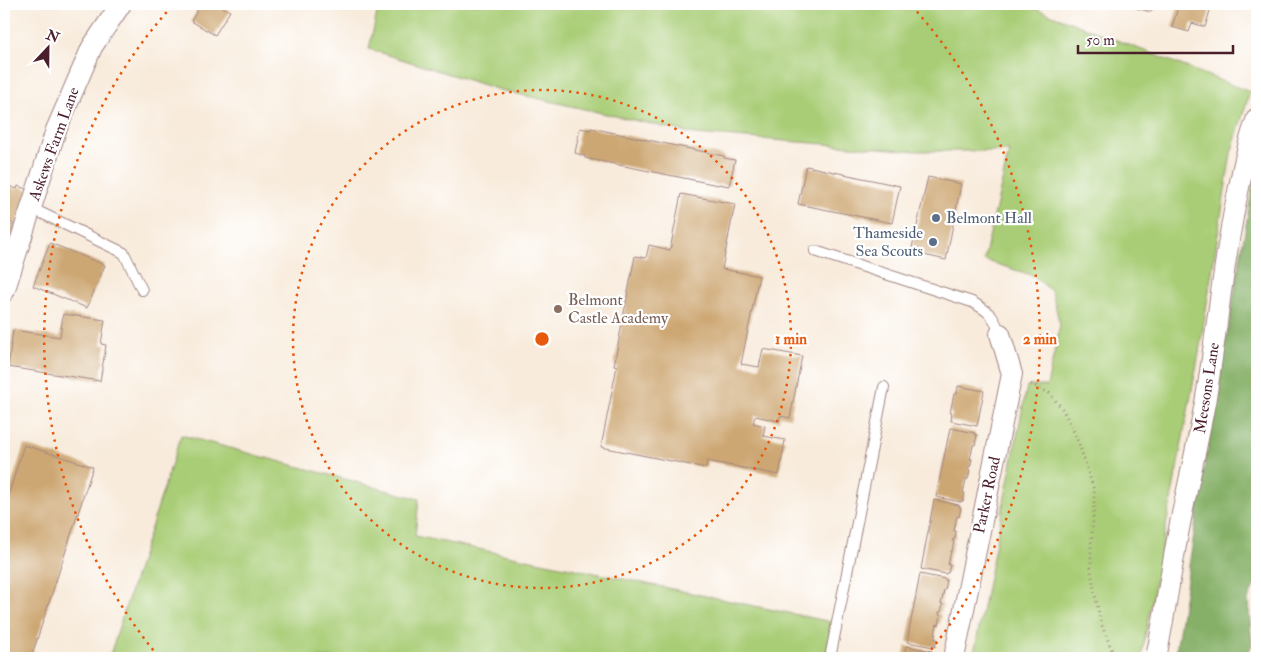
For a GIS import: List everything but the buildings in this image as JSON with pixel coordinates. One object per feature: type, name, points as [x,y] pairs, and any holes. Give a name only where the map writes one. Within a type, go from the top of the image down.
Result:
[{"type":"street","name":"Askews Farm Lane","points":[[4,292],[56,130],[92,47],[121,4]]},
{"type":"street","name":"Meesons Lane","points":[[1156,658],[1172,564],[1203,416],[1233,216],[1244,163],[1257,118]]},
{"type":"street","name":"Parker Road","points":[[954,658],[1012,374],[1000,334]]},
{"type":"lane","points":[[31,208],[124,253],[142,290]]},
{"type":"lane","points":[[815,251],[972,302],[989,313],[996,322],[1000,334]]},
{"type":"lane","points":[[830,658],[884,387]]},
{"type":"path","points":[[1012,374],[1049,393],[1061,407],[1079,444],[1094,490],[1091,546],[1095,595],[1101,623],[1114,658]]},
{"type":"green space","points":[[379,4],[1024,4],[1250,92],[1231,153],[1199,353],[1141,658],[973,658],[1027,386],[1047,386],[1060,325],[1052,292],[1034,276],[984,260],[1009,151],[916,151],[695,134],[500,90],[369,49]]},
{"type":"green space","points":[[1257,161],[1257,579],[1248,600],[1252,645],[1245,658],[1175,658],[1202,481]]},
{"type":"green space","points":[[181,435],[419,499],[415,536],[832,622],[826,658],[109,658]]},
{"type":"place","name":"Belmont Hall","points":[[936,218]]},
{"type":"place","name":"Thameside Sea Scouts","points":[[933,242]]},
{"type":"place","name":"Belmont Castle Academy","points":[[558,309]]}]
